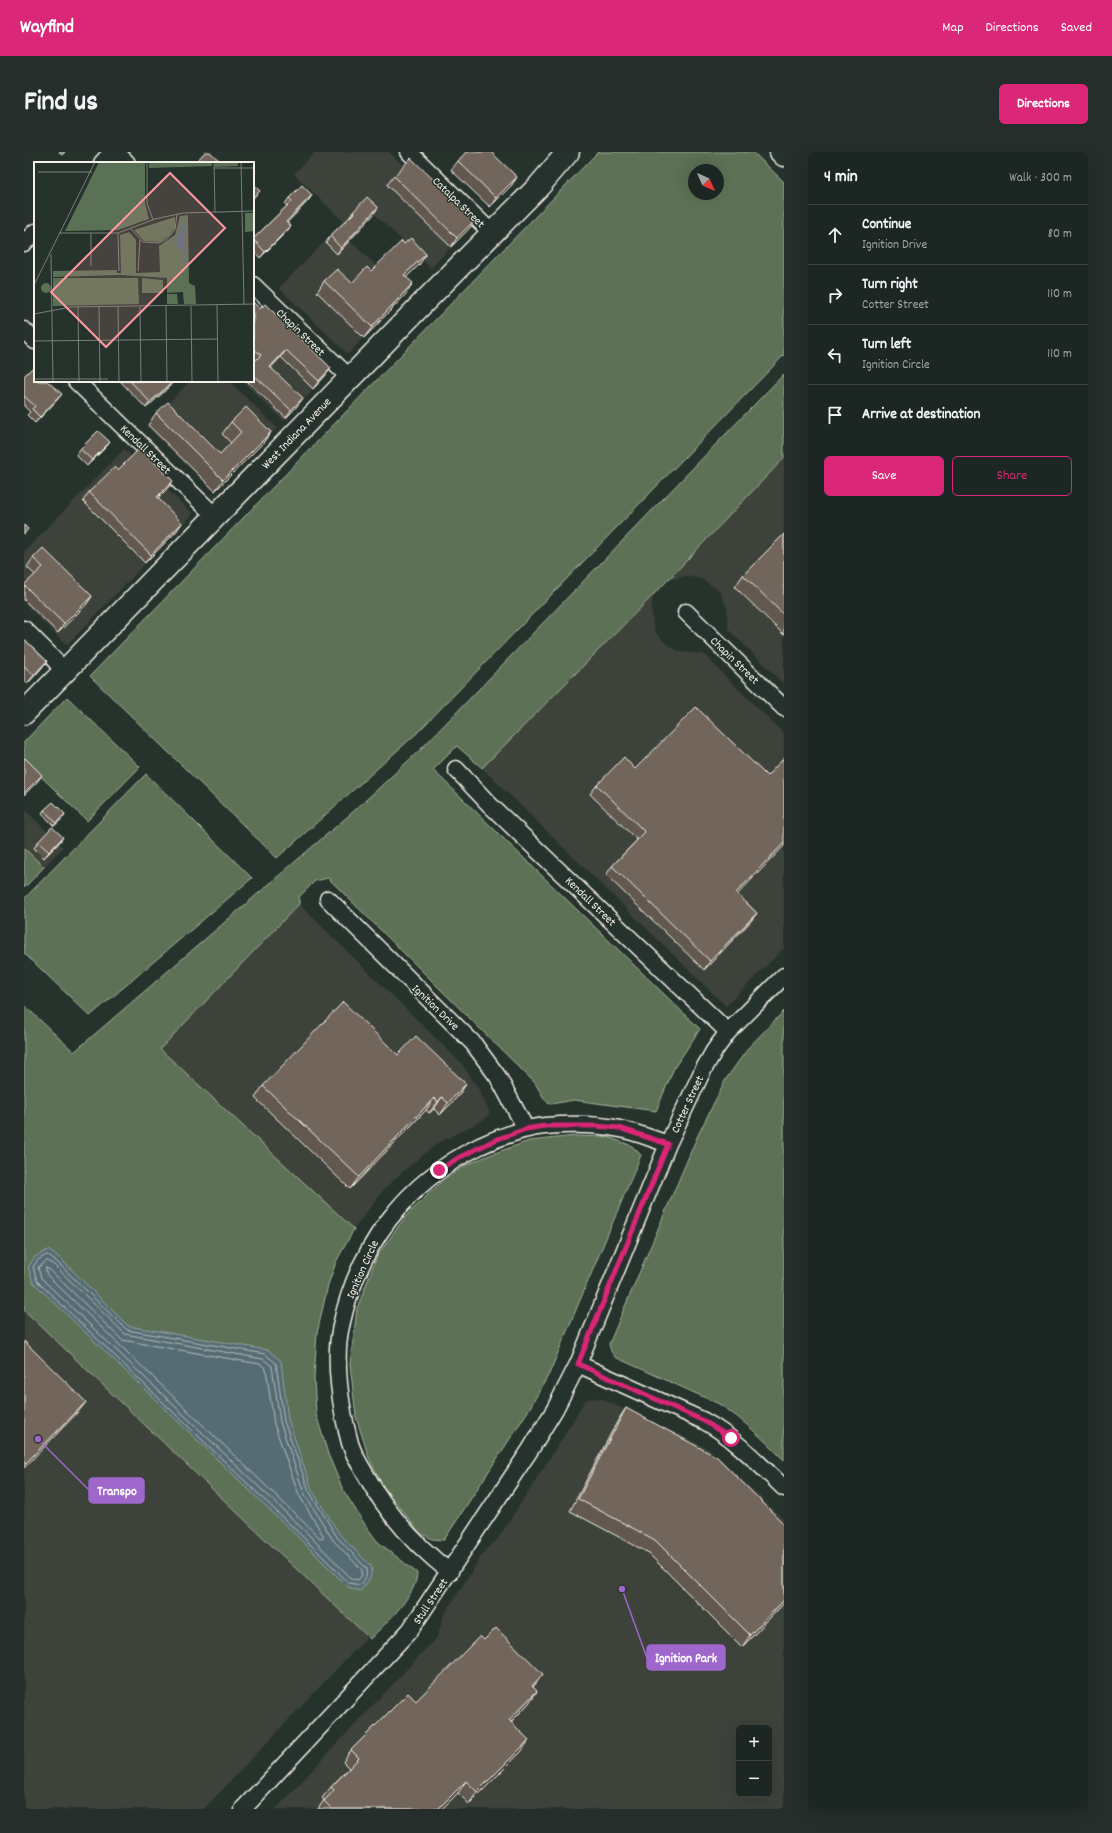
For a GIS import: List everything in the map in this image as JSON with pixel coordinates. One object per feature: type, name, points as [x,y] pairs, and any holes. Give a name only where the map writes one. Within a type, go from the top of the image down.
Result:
[{"type":"street","points":[[103,162],[112,152]]},
{"type":"street","points":[[116,152],[126,162]]},
{"type":"street","name":"Catalpa Street","points":[[409,152],[492,234]]},
{"type":"street","name":"West Indiana Avenue","points":[[24,713],[539,186],[568,152]]},
{"type":"street","points":[[780,152],[784,155]]},
{"type":"street","points":[[24,243],[34,233]]},
{"type":"street","name":"Chapin Street","points":[[254,286],[350,378]]},
{"type":"street","points":[[24,330],[34,340]]},
{"type":"street","name":"Kendall Street","points":[[77,382],[215,516]]},
{"type":"street","name":"Chapin Street","points":[[686,612],[784,708]]},
{"type":"street","points":[[24,629],[52,657],[64,672]]},
{"type":"street","name":"Kendall Street","points":[[456,769],[490,805],[728,1032]]},
{"type":"street","name":"Ignition Drive","points":[[328,899],[473,1043],[498,1078],[526,1129]]},
{"type":"street","name":"Cotter Street","points":[[578,1364],[668,1144],[702,1072],[714,1051],[728,1032],[784,976]]},
{"type":"street","name":"Ignition Circle","points":[[450,1572],[420,1547],[386,1509],[360,1465],[351,1445],[340,1385],[338,1355],[340,1328],[347,1303],[370,1246],[400,1205],[439,1170],[458,1158],[495,1140],[526,1129],[545,1126],[619,1128],[668,1144]]},
{"type":"street","points":[[578,1364],[719,1429],[743,1449],[784,1488]]},
{"type":"street","name":"Stull Street","points":[[243,1809],[410,1630],[530,1450],[555,1409],[578,1364]]},
{"type":"shaded area","points":[[315,152],[389,152],[468,229],[431,268],[363,203],[344,222],[294,174]]},
{"type":"shaded area","points":[[337,229],[406,293],[348,354],[279,288]]},
{"type":"shaded area","points":[[258,311],[325,377],[284,421],[243,382],[254,382],[254,315]]},
{"type":"shaded area","points":[[189,382],[230,382],[277,428],[215,492],[146,426]]},
{"type":"shaded area","points":[[124,449],[193,514],[67,645],[24,603],[24,552]]},
{"type":"shaded area","points":[[784,458],[784,684],[728,629],[727,607],[719,590],[701,579],[686,576],[668,580]]},
{"type":"shaded area","points":[[654,593],[651,608],[654,630],[665,643],[680,652],[703,654],[784,734],[784,948],[726,1006],[482,768]]},
{"type":"shaded area","points":[[24,809],[63,847],[44,867],[24,848]]},
{"type":"shaded area","points":[[299,904],[461,1063],[477,1086],[490,1113],[485,1119],[438,1143],[409,1166],[385,1188],[354,1229],[160,1049]]},
{"type":"shaded area","points":[[24,1310],[367,1637],[204,1809],[24,1809]]},
{"type":"shaded area","points":[[588,1399],[602,1399],[708,1449],[720,1458],[784,1520],[784,1809],[276,1809],[437,1637],[444,1615],[486,1549],[497,1540],[584,1402]]},
{"type":"green space","points":[[598,152],[753,152],[784,182],[784,355],[417,733],[277,858],[90,676]]},
{"type":"green space","points":[[784,374],[784,458],[668,580],[482,768],[457,746],[433,770],[700,1029],[674,1068],[656,1111],[574,1100],[551,1104],[545,1100],[535,1083],[328,878],[315,881],[299,897],[299,904],[160,1049],[354,1229],[336,1262],[328,1285],[317,1333],[314,1377],[316,1414],[328,1454],[343,1490],[377,1541],[417,1573],[416,1582],[406,1600],[370,1639],[24,1310],[24,1005],[74,1052],[354,811],[420,750]]},
{"type":"green space","points":[[67,697],[140,767],[87,821],[24,760],[24,742]]},
{"type":"green space","points":[[146,774],[252,878],[90,1016],[24,953],[24,899]]},
{"type":"green space","points":[[24,848],[44,867],[24,888]]},
{"type":"green space","points":[[784,1011],[784,1460],[745,1423],[719,1404],[615,1357],[609,1344],[698,1135],[726,1079],[749,1047]]},
{"type":"green space","points":[[575,1136],[608,1137],[632,1146],[641,1155],[549,1374],[528,1411],[444,1540],[432,1539],[420,1533],[383,1486],[369,1458],[356,1417],[350,1364],[357,1309],[377,1256],[405,1217],[444,1179],[468,1164],[529,1141]]},
{"type":"water","points":[[48,1250],[60,1258],[128,1326],[268,1350],[281,1361],[288,1419],[312,1490],[340,1535],[372,1567],[370,1579],[360,1591],[348,1587],[33,1282],[28,1267],[35,1257]]},
{"type":"building","points":[[205,152],[210,152],[221,162],[196,162]]},
{"type":"building","points":[[466,152],[491,152],[517,177],[496,198],[458,161]]},
{"type":"building","points":[[411,158],[475,220],[457,238],[394,176]]},
{"type":"building","points":[[254,185],[260,191],[254,197]]},
{"type":"building","points":[[302,185],[312,195],[286,222],[291,226],[265,252],[254,240],[254,238],[292,201],[289,198]]},
{"type":"building","points":[[367,197],[378,207],[341,248],[330,236],[354,213],[353,212]]},
{"type":"building","points":[[411,238],[426,254],[404,275],[413,283],[372,327],[324,281],[337,269],[352,283],[367,267],[371,271],[402,241],[404,244]]},
{"type":"building","points":[[254,303],[260,309],[265,304],[331,368],[319,381],[286,350],[270,367],[303,398],[291,410],[254,375],[254,362],[261,355],[254,349]]},
{"type":"building","points":[[32,368],[34,369],[34,382],[48,382],[62,394],[40,417],[32,409],[35,406],[24,396],[24,376]]},
{"type":"building","points":[[131,382],[173,382],[150,402]]},
{"type":"building","points":[[168,402],[220,454],[241,432],[231,422],[246,407],[271,432],[223,480],[156,413]]},
{"type":"building","points":[[98,431],[110,442],[92,460],[80,449]]},
{"type":"building","points":[[140,448],[173,481],[157,497],[182,523],[151,555],[89,492],[115,467],[118,470]]},
{"type":"building","points":[[24,525],[28,529],[24,534]]},
{"type":"building","points":[[784,534],[784,615],[743,575]]},
{"type":"building","points":[[43,548],[92,596],[64,624],[24,585],[43,567],[33,558]]},
{"type":"building","points":[[24,639],[47,661],[34,675],[24,666]]},
{"type":"building","points":[[696,707],[767,776],[784,758],[784,843],[736,893],[757,913],[710,961],[612,866],[645,832],[597,785],[624,757],[635,769]]},
{"type":"building","points":[[25,758],[42,775],[24,793],[24,759]]},
{"type":"building","points":[[53,802],[65,814],[56,823],[44,810]]},
{"type":"building","points":[[52,827],[63,837],[49,852],[38,842]]},
{"type":"building","points":[[343,1002],[398,1055],[416,1036],[466,1084],[448,1103],[442,1097],[438,1102],[434,1098],[359,1177],[263,1086]]},
{"type":"building","points":[[24,1341],[86,1402],[24,1465]]},
{"type":"building","points":[[626,1408],[717,1457],[784,1524],[784,1600],[750,1635],[655,1540],[578,1499]]},
{"type":"building","points":[[496,1628],[543,1674],[532,1686],[537,1691],[509,1720],[529,1740],[477,1792],[466,1781],[438,1809],[332,1809],[324,1801],[334,1790],[331,1787],[359,1758],[351,1750],[408,1693],[416,1701],[480,1636],[484,1640]]},
{"type":"place","name":"Transpo","points":[[38,1439]]},
{"type":"place","name":"Ignition Park","points":[[622,1589]]},
{"type":"route","points":[[439,1170],[458,1158],[495,1140],[526,1129],[545,1126],[596,1126],[619,1128],[668,1144],[578,1364],[704,1421],[719,1429],[731,1438]]}]
